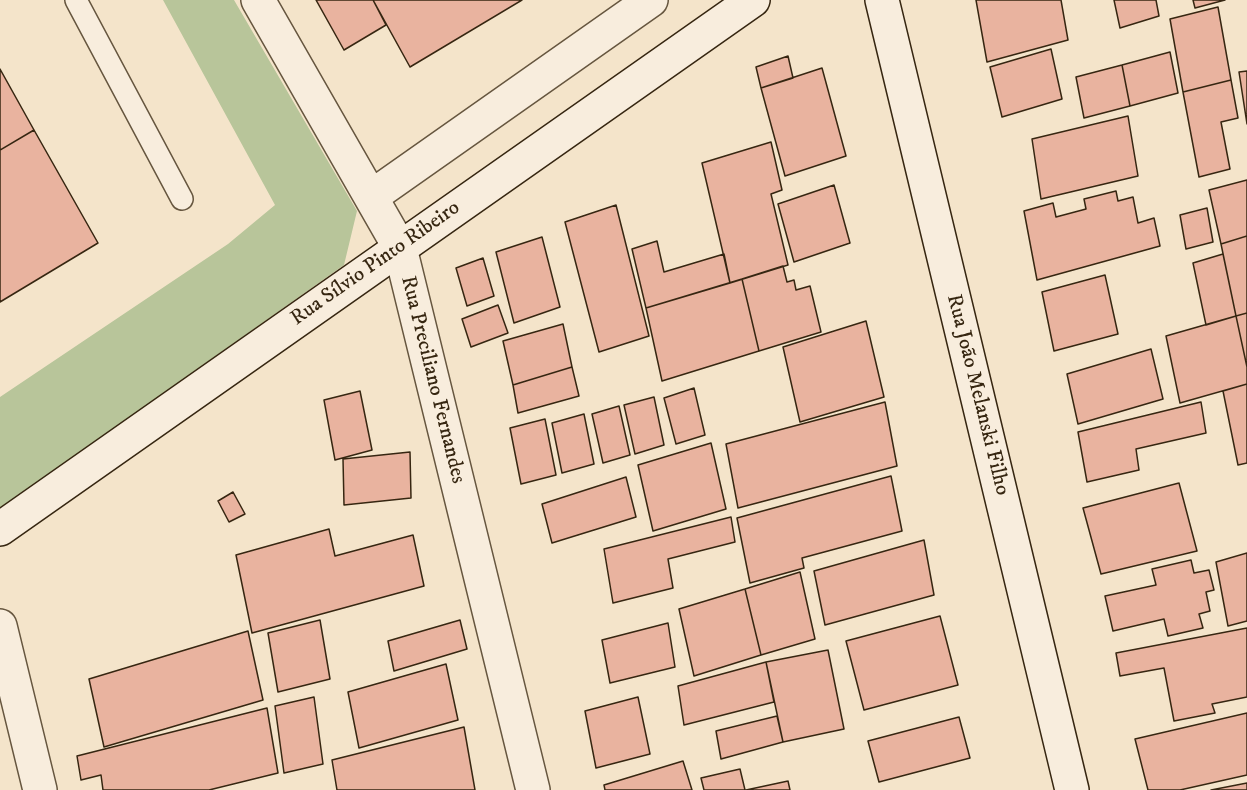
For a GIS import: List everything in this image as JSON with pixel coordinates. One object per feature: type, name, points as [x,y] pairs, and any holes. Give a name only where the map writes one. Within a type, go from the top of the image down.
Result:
[{"type":"street","name":"Rua Preciliano Fernandes","points":[[258,0],[400,248],[533,790]]},
{"type":"street","points":[[371,197],[651,0]]},
{"type":"street","name":"Rua Sílvio Pinto Ribeiro","points":[[0,529],[753,0]]},
{"type":"street","name":"Rua João Melanski Filho","points":[[882,0],[1072,790]]},
{"type":"street","points":[[0,626],[40,790]]},
{"type":"lane","points":[[76,0],[182,200]]},
{"type":"green space","points":[[163,0],[234,0],[357,211],[344,265],[0,509],[0,397],[228,244],[275,205]]},
{"type":"building","points":[[316,0],[373,0],[386,25],[344,50]]},
{"type":"building","points":[[373,0],[522,0],[410,67]]},
{"type":"building","points":[[976,0],[1061,0],[1068,40],[987,62]]},
{"type":"building","points":[[1114,0],[1156,0],[1159,16],[1120,28]]},
{"type":"building","points":[[1193,0],[1225,0],[1195,8]]},
{"type":"building","points":[[1218,7],[1231,80],[1183,92],[1170,19]]},
{"type":"building","points":[[1051,49],[1062,99],[1002,117],[990,67]]},
{"type":"building","points":[[1170,52],[1178,93],[1130,106],[1122,65]]},
{"type":"building","points":[[788,56],[793,78],[761,88],[756,67]]},
{"type":"building","points":[[1122,65],[1130,106],[1084,118],[1076,77]]},
{"type":"building","points":[[822,68],[846,156],[785,176],[761,88]]},
{"type":"building","points":[[0,69],[34,130],[0,150]]},
{"type":"building","points":[[1247,71],[1247,124],[1239,72]]},
{"type":"building","points":[[1231,80],[1238,118],[1221,122],[1230,169],[1199,177],[1183,92]]},
{"type":"building","points":[[1128,116],[1138,176],[1041,199],[1032,139]]},
{"type":"building","points":[[34,130],[98,243],[0,302],[0,150]]},
{"type":"building","points":[[771,142],[782,190],[771,194],[788,265],[730,283],[702,163]]},
{"type":"building","points":[[1247,180],[1247,236],[1221,244],[1209,190]]},
{"type":"building","points":[[834,185],[850,243],[794,262],[778,204]]},
{"type":"building","points":[[1116,191],[1118,201],[1133,197],[1138,223],[1154,218],[1160,246],[1037,280],[1024,211],[1053,203],[1056,217],[1086,209],[1084,199]]},
{"type":"building","points":[[616,205],[649,336],[599,352],[565,222]]},
{"type":"building","points":[[1207,208],[1213,242],[1186,249],[1180,215]]},
{"type":"building","points":[[1247,236],[1247,313],[1236,316],[1221,244]]},
{"type":"building","points":[[542,237],[560,307],[514,323],[496,252]]},
{"type":"building","points":[[657,241],[664,272],[724,254],[730,283],[646,308],[632,249]]},
{"type":"building","points":[[1223,254],[1236,316],[1206,325],[1193,263]]},
{"type":"building","points":[[483,258],[494,296],[467,306],[456,268]]},
{"type":"building","points":[[783,266],[787,282],[794,280],[796,290],[810,286],[821,332],[759,351],[742,279]]},
{"type":"building","points":[[1105,275],[1118,334],[1054,351],[1042,292]]},
{"type":"building","points":[[742,279],[759,351],[662,381],[646,308]]},
{"type":"building","points":[[498,305],[508,333],[471,347],[462,319]]},
{"type":"building","points":[[1247,313],[1247,367],[1236,316]]},
{"type":"building","points":[[1236,316],[1247,367],[1247,384],[1180,403],[1166,336]]},
{"type":"building","points":[[866,321],[884,397],[800,422],[783,347]]},
{"type":"building","points":[[563,324],[572,367],[513,385],[503,341]]},
{"type":"building","points":[[1151,349],[1163,399],[1078,424],[1067,374]]},
{"type":"building","points":[[572,367],[579,396],[518,413],[513,385]]},
{"type":"building","points":[[1247,384],[1247,463],[1238,465],[1223,391]]},
{"type":"building","points":[[694,388],[705,435],[676,444],[664,398]]},
{"type":"building","points":[[360,391],[372,450],[335,460],[324,400]]},
{"type":"building","points":[[654,397],[664,445],[635,454],[624,405]]},
{"type":"building","points":[[885,402],[897,466],[738,508],[726,444]]},
{"type":"building","points":[[1201,402],[1206,433],[1136,449],[1139,470],[1087,482],[1078,432]]},
{"type":"building","points":[[619,406],[630,455],[603,463],[592,414]]},
{"type":"building","points":[[584,414],[594,464],[562,473],[552,423]]},
{"type":"building","points":[[545,419],[556,475],[521,484],[510,428]]},
{"type":"building","points":[[711,443],[726,509],[653,531],[638,465]]},
{"type":"building","points":[[410,452],[411,498],[344,505],[343,459]]},
{"type":"building","points":[[891,476],[902,531],[802,558],[804,568],[750,583],[737,518]]},
{"type":"building","points":[[626,477],[636,517],[552,543],[542,504]]},
{"type":"building","points":[[1179,483],[1197,551],[1101,574],[1083,508]]},
{"type":"building","points":[[233,492],[245,514],[229,522],[218,501]]},
{"type":"building","points":[[731,517],[735,542],[668,559],[673,588],[613,603],[604,549]]},
{"type":"building","points":[[329,529],[335,556],[413,535],[424,586],[252,633],[236,555]]},
{"type":"building","points":[[924,540],[934,595],[825,625],[814,571]]},
{"type":"building","points":[[1247,553],[1247,621],[1228,626],[1216,562]]},
{"type":"building","points":[[1191,560],[1194,573],[1209,570],[1214,590],[1206,592],[1210,611],[1199,614],[1203,628],[1168,636],[1164,619],[1113,631],[1105,596],[1156,585],[1152,569]]},
{"type":"building","points":[[800,572],[815,639],[761,655],[745,589]]},
{"type":"building","points":[[745,589],[761,655],[694,676],[679,609]]},
{"type":"building","points":[[940,616],[958,685],[864,710],[846,641]]},
{"type":"building","points":[[320,620],[330,679],[278,692],[268,633]]},
{"type":"building","points":[[460,620],[467,649],[394,671],[388,641]]},
{"type":"building","points":[[668,623],[675,667],[610,683],[602,640]]},
{"type":"building","points":[[1247,628],[1247,697],[1212,704],[1215,713],[1174,721],[1164,668],[1120,676],[1116,653]]},
{"type":"building","points":[[248,631],[263,700],[104,747],[89,679]]},
{"type":"building","points":[[828,650],[844,729],[783,742],[766,662]]},
{"type":"building","points":[[766,662],[774,702],[684,725],[678,686]]},
{"type":"building","points":[[446,664],[458,720],[359,748],[348,692]]},
{"type":"building","points":[[314,697],[323,764],[284,773],[275,706]]},
{"type":"building","points":[[638,697],[650,754],[596,768],[585,711]]},
{"type":"building","points":[[267,708],[278,773],[209,790],[103,790],[101,775],[81,780],[77,756]]},
{"type":"building","points":[[1247,713],[1247,775],[1180,790],[1148,790],[1135,739]]},
{"type":"building","points":[[777,716],[783,742],[721,759],[716,731]]},
{"type":"building","points":[[959,717],[970,758],[879,782],[868,741]]},
{"type":"building","points":[[464,727],[475,790],[337,790],[332,760]]},
{"type":"building","points":[[683,761],[692,790],[605,790],[604,785]]},
{"type":"building","points":[[740,769],[745,790],[704,790],[701,778]]},
{"type":"building","points":[[788,781],[790,790],[746,790]]},
{"type":"building","points":[[1247,783],[1247,790],[1211,790]]}]
